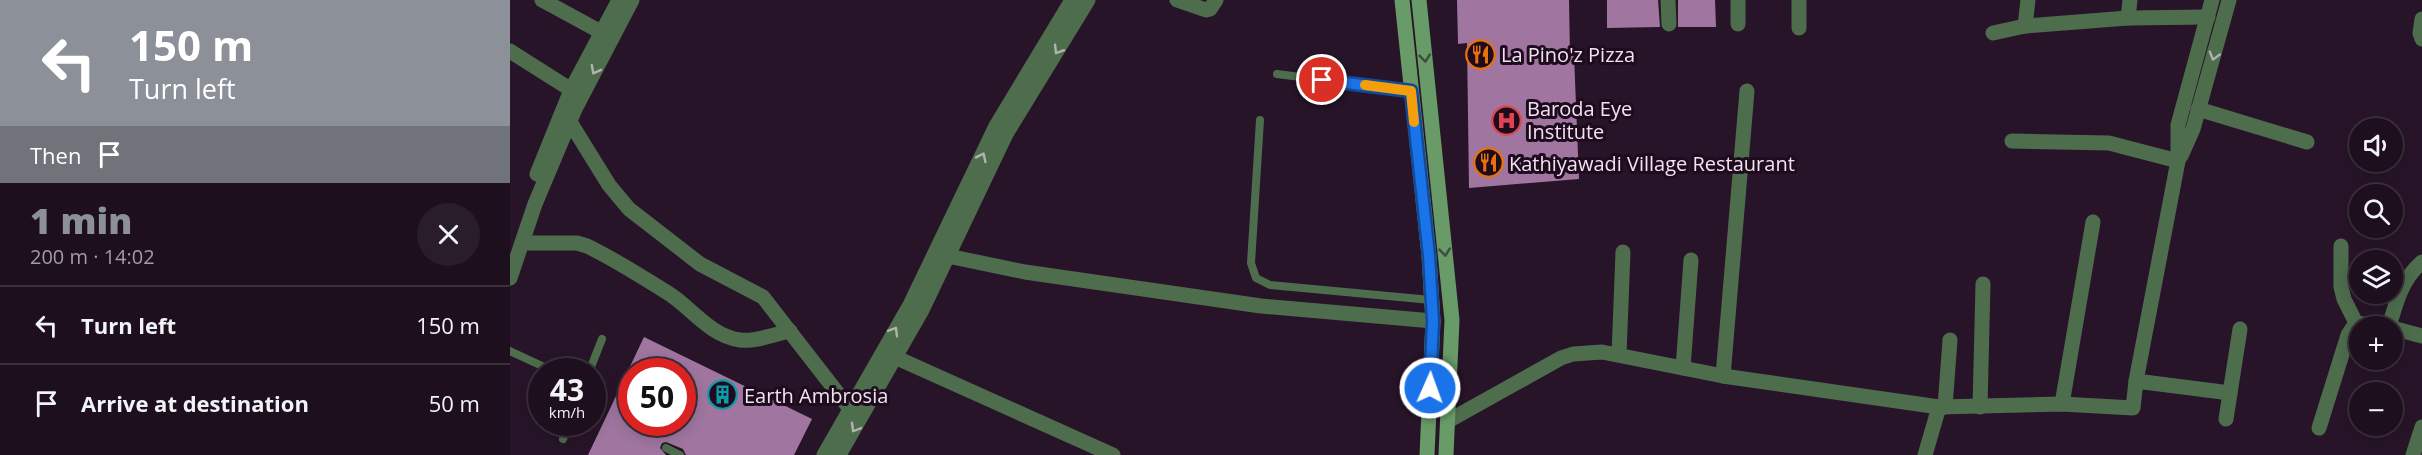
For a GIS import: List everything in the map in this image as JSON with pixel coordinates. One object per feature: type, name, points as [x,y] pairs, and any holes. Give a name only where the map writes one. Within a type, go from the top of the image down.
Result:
[{"type":"main road","points":[[1402,0],[1433,321],[1426,455]]},
{"type":"main road","points":[[1419,0],[1452,320],[1446,455]]},
{"type":"street","points":[[542,0],[607,36]]},
{"type":"street","points":[[607,36],[619,0]]},
{"type":"street","points":[[510,278],[516,245],[576,93],[607,36],[632,0]]},
{"type":"street","points":[[941,255],[996,126],[1072,0]]},
{"type":"street","points":[[839,455],[889,354],[910,305],[941,255],[1006,134],[1088,0]]},
{"type":"street","points":[[1178,0],[1206,10],[1210,9],[1216,0]]},
{"type":"street","points":[[1668,0],[1669,24]]},
{"type":"street","points":[[1738,0],[1738,24]]},
{"type":"street","points":[[1799,0],[1799,28]]},
{"type":"street","points":[[2025,26],[2028,0]]},
{"type":"street","points":[[2128,18],[2130,0]]},
{"type":"street","points":[[1448,421],[1561,358],[1587,352],[1602,352],[1723,376],[1942,407],[2062,404],[2133,408],[2136,381],[2178,161],[2178,125],[2212,0]]},
{"type":"street","points":[[2178,161],[2199,109],[2229,0]]},
{"type":"street","points":[[1993,33],[2025,26],[2128,18],[2208,17]]},
{"type":"street","points":[[2422,19],[2420,33],[2422,39]]},
{"type":"street","points":[[510,51],[576,93]]},
{"type":"street","points":[[1723,376],[1747,91]]},
{"type":"street","points":[[516,245],[570,122],[576,93]]},
{"type":"street","points":[[2199,109],[2307,142]]},
{"type":"street","points":[[570,122],[609,184],[629,209],[700,264],[763,297],[850,409]]},
{"type":"street","points":[[2012,141],[2109,143],[2178,161]]},
{"type":"street","points":[[2062,404],[2093,222]]},
{"type":"street","points":[[516,245],[567,243],[587,246],[671,296],[723,334],[740,340],[790,331]]},
{"type":"street","points":[[2341,246],[2341,287],[2352,316]]},
{"type":"street","points":[[1619,355],[1623,252]]},
{"type":"street","points":[[941,255],[1025,272],[1261,306],[1433,321]]},
{"type":"street","points":[[1683,368],[1691,260]]},
{"type":"street","points":[[2393,316],[2401,288],[2414,269],[2422,262]]},
{"type":"street","points":[[1980,407],[1983,284]]},
{"type":"street","points":[[2226,418],[2240,329]]},
{"type":"street","points":[[2403,331],[2422,336]]},
{"type":"street","points":[[2319,428],[2349,334]]},
{"type":"street","points":[[1925,455],[1942,407],[1950,340]]},
{"type":"street","points":[[824,455],[850,409],[889,354]]},
{"type":"street","points":[[889,354],[1113,455]]},
{"type":"street","points":[[2136,381],[2230,393]]},
{"type":"street","points":[[2413,455],[2422,427]]},
{"type":"lane","points":[[1277,74],[1411,91]]},
{"type":"lane","points":[[1260,120],[1251,263],[1256,278],[1270,285],[1431,300]]},
{"type":"lane","points":[[595,358],[602,339]]},
{"type":"lane","points":[[510,351],[528,359]]},
{"type":"lane","points":[[666,448],[680,455]]},
{"type":"building","points":[[1457,0],[1569,0],[1570,56],[1574,55],[1579,179],[1469,188],[1467,43],[1458,44]]},
{"type":"building","points":[[1607,0],[1658,0],[1660,27],[1607,28]]},
{"type":"building","points":[[1678,0],[1715,0],[1716,27],[1678,27]]},
{"type":"building","name":"Earth Ambrosia","points":[[644,337],[687,358],[634,358]]},
{"type":"building","name":"Earth Ambrosia","points":[[696,362],[812,419],[794,455],[686,455],[683,449],[666,442],[662,443],[660,448],[666,455],[588,455],[597,436],[606,436],[606,417],[618,392],[618,436],[696,436]]},
{"type":"slow traffic","points":[[1365,85],[1411,91],[1414,122]]},
{"type":"place","name":"La Pino'z Pizza","points":[[1480,54]]},
{"type":"place","name":"Baroda Eye Institute","points":[[1506,120]]},
{"type":"place","name":"Kathiyawadi Village Restaurant","points":[[1488,163]]},
{"type":"place","name":"Earth Ambrosia","points":[[723,395]]},
{"type":"route","points":[[1322,80],[1411,91],[1429,256],[1433,321],[1430,388]]}]
